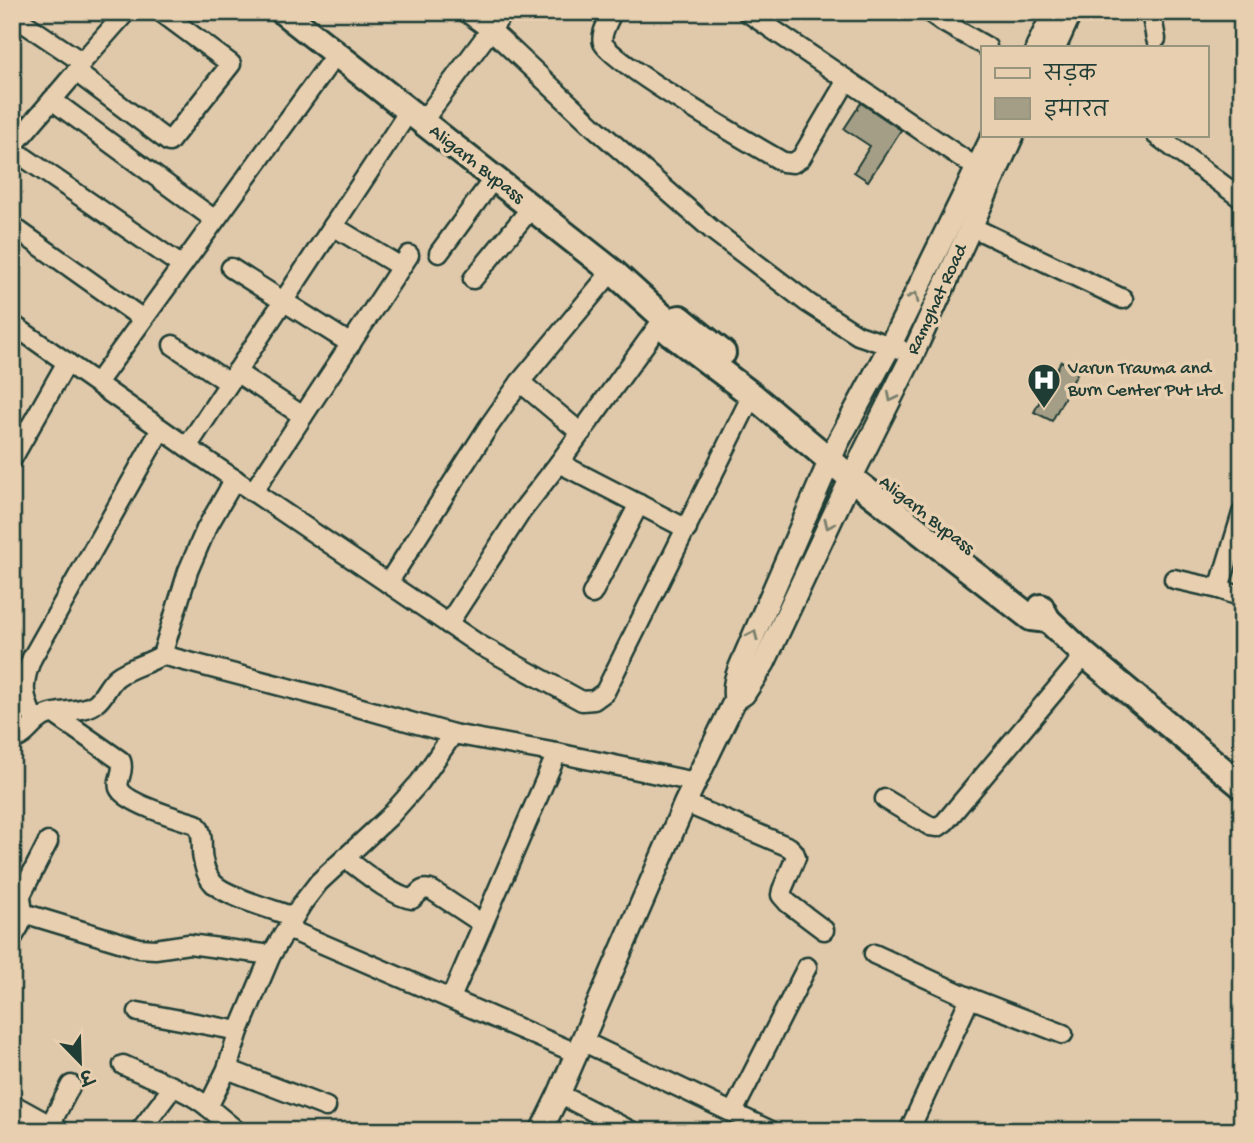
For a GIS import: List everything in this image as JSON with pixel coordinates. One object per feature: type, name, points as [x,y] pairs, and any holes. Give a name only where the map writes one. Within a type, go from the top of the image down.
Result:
[{"type":"highway","name":"Aligarh Bypass","points":[[283,12],[336,54],[427,109],[494,178],[612,271],[665,319],[670,333],[834,452]]},
{"type":"highway","name":"Aligarh Bypass","points":[[665,319],[680,318],[1031,618],[1048,620],[1085,655],[1242,786]]},
{"type":"main road","points":[[1037,46],[1054,12]]},
{"type":"main road","points":[[1055,46],[1071,12]]},
{"type":"main road","name":"Ramghat Road","points":[[993,136],[984,173],[972,227],[764,663],[744,694],[735,700],[735,680],[834,452],[984,173],[1012,136]]},
{"type":"main road","points":[[541,1131],[685,803],[735,700]]},
{"type":"street","points":[[126,12],[13,144],[182,266]]},
{"type":"street","points":[[12,15],[169,142],[231,64],[162,12]]},
{"type":"street","points":[[466,12],[491,30],[593,126],[711,229],[808,303],[858,335],[913,354]]},
{"type":"street","points":[[187,447],[333,226],[504,12]]},
{"type":"street","points":[[612,12],[602,41],[607,51],[652,83],[783,162],[793,163],[801,158],[847,80]]},
{"type":"street","points":[[747,12],[984,173]]},
{"type":"street","points":[[929,12],[985,46]]},
{"type":"street","points":[[1151,12],[1156,39]]},
{"type":"street","points":[[97,383],[336,54]]},
{"type":"street","points":[[52,100],[215,220]]},
{"type":"street","points":[[1157,136],[1242,199]]},
{"type":"street","points":[[439,253],[494,178]]},
{"type":"street","points":[[473,279],[531,208]]},
{"type":"street","points":[[12,226],[143,319]]},
{"type":"street","points":[[253,492],[405,261],[333,226]]},
{"type":"street","points":[[972,227],[1123,299]]},
{"type":"street","points":[[231,268],[351,344]]},
{"type":"street","points":[[388,583],[520,382],[612,271]]},
{"type":"street","points":[[448,624],[521,512],[665,319]]},
{"type":"street","points":[[12,324],[235,480],[478,644],[582,701],[594,700],[605,692],[752,395]]},
{"type":"street","points":[[173,345],[303,416]]},
{"type":"street","points":[[12,459],[68,362]]},
{"type":"street","points":[[520,382],[581,433]]},
{"type":"street","points":[[35,722],[20,701],[25,675],[32,658],[161,429]]},
{"type":"street","points":[[559,463],[687,529]]},
{"type":"street","points":[[12,740],[24,735],[35,722],[46,715],[85,708],[96,703],[115,678],[162,655],[188,571],[206,529],[235,480]]},
{"type":"street","points":[[592,594],[639,504]]},
{"type":"street","points":[[1219,589],[1242,513]]},
{"type":"street","points":[[1174,579],[1242,597]]},
{"type":"street","points":[[162,655],[453,734],[695,782]]},
{"type":"street","points":[[885,799],[930,827],[938,827],[945,822],[1085,655]]},
{"type":"street","points":[[54,713],[121,761],[123,771],[118,786],[121,792],[141,804],[196,824],[200,828],[206,872],[224,892],[451,998],[579,1047],[733,1112],[771,1131]]},
{"type":"street","points":[[208,1107],[227,1069],[239,1031],[271,955],[302,904],[319,881],[389,817],[420,782],[453,734]]},
{"type":"street","points":[[451,998],[557,753]]},
{"type":"street","points":[[685,803],[789,847],[796,857],[781,895],[824,930]]},
{"type":"street","points":[[12,939],[22,920],[21,895],[48,842]]},
{"type":"street","points":[[345,858],[405,898],[412,899],[426,888],[483,925]]},
{"type":"street","points":[[23,913],[139,948],[155,949],[189,944],[271,955]]},
{"type":"street","points":[[874,954],[970,998],[1063,1034]]},
{"type":"street","points":[[733,1112],[807,967]]},
{"type":"street","points":[[909,1131],[970,998]]},
{"type":"street","points":[[138,1012],[239,1031]]},
{"type":"street","points":[[123,1065],[201,1101],[237,1131]]},
{"type":"street","points":[[227,1069],[326,1107]]},
{"type":"street","points":[[12,1104],[53,1129],[71,1085]]},
{"type":"street","points":[[140,1131],[173,1087]]},
{"type":"street","points":[[559,1094],[631,1131]]},
{"type":"building","points":[[861,103],[901,130],[868,181],[854,172],[870,146],[844,129]]},
{"type":"building","points":[[1061,361],[1079,370],[1052,421],[1034,412]]},
{"type":"place","name":"Varun Trauma and Burn Center Pvt Ltd","points":[[1044,410]]}]
